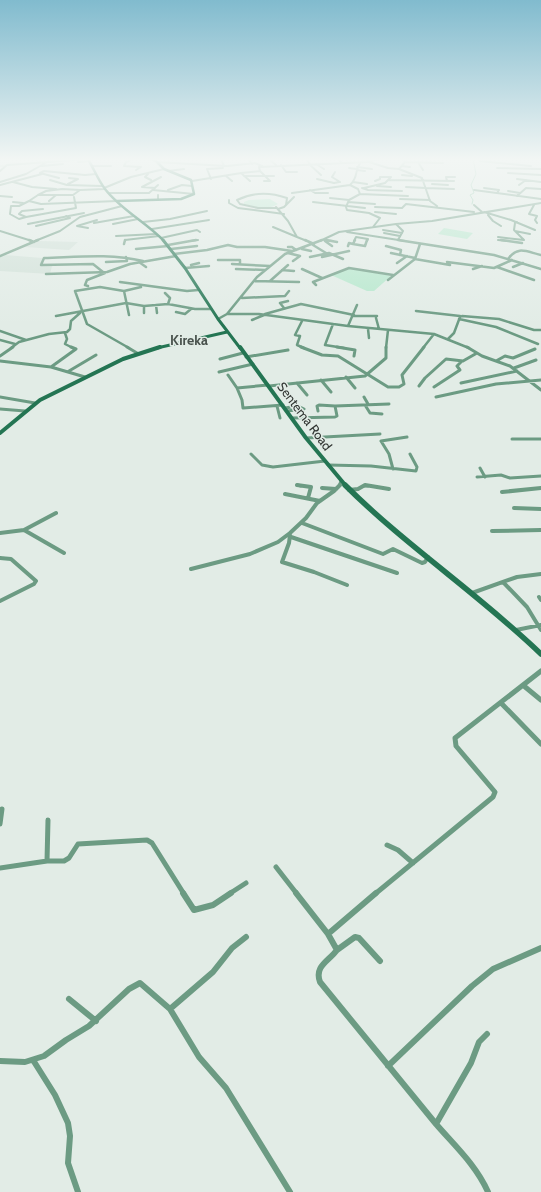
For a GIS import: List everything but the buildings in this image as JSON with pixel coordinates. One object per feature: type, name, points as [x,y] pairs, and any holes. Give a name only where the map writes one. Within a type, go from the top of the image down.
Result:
[{"type":"main road","name":"Sentema Road","points":[[134,216],[152,229],[169,247],[227,332],[253,364],[306,438],[341,481],[387,524],[516,630],[541,654]]},
{"type":"main road","points":[[0,432],[35,403],[85,377],[137,353],[165,345],[227,332]]},
{"type":"street","points":[[12,215],[21,220],[26,217],[42,215]]},
{"type":"street","points":[[21,215],[26,217]]},
{"type":"street","points":[[27,224],[43,219],[45,221],[74,215]]},
{"type":"street","points":[[0,256],[60,231],[77,218],[84,215],[101,222]]},
{"type":"street","points":[[143,222],[186,215]]},
{"type":"street","points":[[284,215],[297,237]]},
{"type":"street","points":[[373,227],[373,225],[380,218],[376,215]]},
{"type":"street","points":[[218,319],[227,314],[242,298],[254,281],[287,253],[344,231],[432,221],[468,215]]},
{"type":"street","points":[[488,215],[517,222],[535,230]]},
{"type":"street","points":[[488,215],[493,221],[501,226]]},
{"type":"street","points":[[532,215],[537,216],[535,220],[537,223]]},
{"type":"street","points":[[36,226],[70,218],[66,216]]},
{"type":"street","points":[[94,224],[134,216]]},
{"type":"street","points":[[113,224],[138,219]]},
{"type":"street","points":[[63,220],[67,222]]},
{"type":"street","points":[[88,228],[77,226],[97,220]]},
{"type":"street","points":[[152,229],[209,220]]},
{"type":"street","points":[[45,221],[48,224]]},
{"type":"street","points":[[514,230],[515,223],[517,222]]},
{"type":"street","points":[[396,224],[402,233]]},
{"type":"street","points":[[175,225],[182,228]]},
{"type":"street","points":[[273,227],[313,244],[326,253]]},
{"type":"street","points":[[124,244],[125,240],[198,230],[200,232]]},
{"type":"street","points":[[383,230],[402,233]]},
{"type":"street","points":[[514,230],[530,234]]},
{"type":"street","points":[[514,230],[524,240]]},
{"type":"street","points":[[0,231],[34,242]]},
{"type":"street","points":[[344,231],[508,259],[523,262],[541,269]]},
{"type":"street","points":[[344,231],[344,236]]},
{"type":"street","points":[[384,233],[400,236]]},
{"type":"street","points":[[398,240],[402,233]]},
{"type":"street","points":[[362,238],[365,235]]},
{"type":"street","points":[[116,236],[159,236]]},
{"type":"street","points":[[498,236],[524,240]]},
{"type":"street","points":[[348,246],[349,243],[356,246],[366,246],[368,239],[356,238],[353,244]]},
{"type":"street","points":[[169,247],[198,240]]},
{"type":"street","points":[[323,240],[337,242]]},
{"type":"street","points":[[323,240],[332,246]]},
{"type":"street","points":[[498,240],[522,243]]},
{"type":"street","points":[[508,259],[513,252],[518,250],[524,240]]},
{"type":"street","points":[[388,280],[415,258],[420,244]]},
{"type":"street","points":[[88,286],[85,285],[87,280],[97,278],[113,268],[228,245],[237,248],[265,247],[292,251]]},
{"type":"street","points":[[136,249],[197,246]]},
{"type":"street","points":[[386,246],[401,250],[400,255]]},
{"type":"street","points":[[288,247],[292,247],[296,250]]},
{"type":"street","points":[[301,248],[312,250],[317,247]]},
{"type":"street","points":[[446,254],[448,248]]},
{"type":"street","points":[[518,250],[541,255]]},
{"type":"street","points":[[322,257],[349,251]]},
{"type":"street","points":[[287,253],[300,256],[293,261]]},
{"type":"street","points":[[310,257],[326,253],[333,254],[343,259]]},
{"type":"street","points":[[391,253],[454,265]]},
{"type":"street","points":[[103,272],[93,264],[41,265],[44,258],[113,256],[126,257],[141,262],[146,267]]},
{"type":"street","points":[[398,263],[408,256]]},
{"type":"street","points":[[106,262],[127,261],[126,257]]},
{"type":"street","points":[[218,260],[241,259],[240,264]]},
{"type":"street","points":[[448,262],[494,268],[512,260]]},
{"type":"street","points":[[513,267],[523,262]]},
{"type":"street","points":[[184,267],[199,263]]},
{"type":"street","points":[[232,264],[271,266]]},
{"type":"street","points":[[270,281],[288,265]]},
{"type":"street","points":[[536,267],[541,265]]},
{"type":"street","points":[[184,267],[209,266]]},
{"type":"street","points":[[473,269],[484,266]]},
{"type":"street","points":[[497,267],[534,280]]},
{"type":"street","points":[[316,285],[313,282],[348,268],[393,275]]},
{"type":"street","points":[[236,269],[266,270]]},
{"type":"street","points":[[302,269],[322,278]]},
{"type":"street","points":[[282,270],[294,271]]},
{"type":"street","points":[[46,274],[107,272]]},
{"type":"street","points":[[254,281],[299,282]]},
{"type":"street","points":[[120,282],[141,286],[198,290]]},
{"type":"street","points":[[137,353],[120,342],[94,329],[86,322],[75,291],[88,286],[110,287],[124,291],[141,286]]},
{"type":"street","points":[[124,291],[129,315]]},
{"type":"street","points":[[242,298],[285,296],[288,294],[288,291]]},
{"type":"street","points":[[165,293],[170,298],[168,304]]},
{"type":"street","points":[[284,308],[280,303],[288,301]]},
{"type":"street","points":[[56,316],[126,303],[144,306],[168,304],[190,309],[211,309]]},
{"type":"street","points":[[252,320],[264,314],[301,304],[353,315],[377,317],[379,329]]},
{"type":"street","points":[[156,305],[157,313]]},
{"type":"street","points":[[144,306],[144,313]]},
{"type":"street","points":[[348,326],[357,306]]},
{"type":"street","points":[[176,312],[185,314],[190,309]]},
{"type":"street","points":[[0,356],[15,344],[26,340],[49,334],[65,333],[70,329],[71,321],[82,311]]},
{"type":"street","points":[[416,312],[460,318],[499,319],[534,330],[541,330]]},
{"type":"street","points":[[227,314],[264,314],[302,321],[368,329],[434,334],[514,368],[541,390]]},
{"type":"street","points":[[448,339],[454,333],[460,318]]},
{"type":"street","points":[[460,318],[496,328],[538,344]]},
{"type":"street","points":[[302,321],[295,335],[300,336],[297,345],[324,355],[338,356],[385,386],[392,387],[402,386],[404,382],[402,375],[434,334]]},
{"type":"street","points":[[322,350],[332,324]]},
{"type":"street","points":[[368,329],[369,338]]},
{"type":"street","points":[[237,388],[363,376],[368,374],[386,358],[385,350],[388,330]]},
{"type":"street","points":[[0,332],[26,340]]},
{"type":"street","points":[[51,367],[76,349],[64,344],[67,339],[65,333]]},
{"type":"street","points":[[0,340],[15,344]]},
{"type":"street","points":[[325,345],[353,349],[355,350],[354,356]]},
{"type":"street","points":[[496,361],[505,356],[513,358],[535,349]]},
{"type":"street","points":[[220,359],[288,350]]},
{"type":"street","points":[[434,387],[460,370],[457,366],[462,361],[477,353]]},
{"type":"street","points":[[69,372],[96,355]]},
{"type":"street","points":[[419,386],[425,378],[447,359],[462,361]]},
{"type":"street","points":[[514,368],[536,360]]},
{"type":"street","points":[[0,361],[51,367],[85,377]]},
{"type":"street","points":[[219,372],[253,364]]},
{"type":"street","points":[[461,383],[517,371]]},
{"type":"street","points":[[228,375],[237,388],[242,400],[243,408],[277,406],[285,408]]},
{"type":"street","points":[[346,377],[355,388]]},
{"type":"street","points":[[321,380],[332,392]]},
{"type":"street","points":[[436,396],[496,384],[541,380]]},
{"type":"street","points":[[297,383],[306,395]]},
{"type":"street","points":[[0,397],[35,403]]},
{"type":"street","points":[[364,397],[370,413],[382,414]]},
{"type":"street","points":[[318,410],[317,406],[320,404],[335,406],[389,404]]},
{"type":"street","points":[[277,406],[280,418]]},
{"type":"street","points":[[292,418],[335,417],[338,416],[334,407],[335,406]]},
{"type":"street","points":[[0,409],[25,411]]},
{"type":"street","points":[[306,438],[380,434]]},
{"type":"street","points":[[393,469],[393,465],[381,441],[407,438]]},
{"type":"street","points":[[512,439],[541,439]]},
{"type":"street","points":[[251,454],[262,465],[273,468],[326,463],[416,471],[417,468],[410,454]]},
{"type":"street","points":[[480,468],[485,477]]},
{"type":"street","points":[[477,477],[501,475],[510,478],[541,476]]},
{"type":"street","points":[[191,569],[252,555],[290,535],[320,501],[337,489],[341,481]]},
{"type":"street","points":[[350,490],[358,489],[365,485],[389,489]]},
{"type":"street","points":[[297,486],[311,487],[308,498]]},
{"type":"street","points":[[322,488],[337,489]]},
{"type":"street","points":[[502,492],[541,488]]},
{"type":"street","points":[[285,494],[320,501]]},
{"type":"street","points":[[514,508],[541,509]]},
{"type":"street","points":[[0,533],[24,530],[56,513]]},
{"type":"street","points":[[302,522],[331,535],[383,553],[394,549],[422,564],[426,562],[428,557]]},
{"type":"street","points":[[24,530],[64,553]]},
{"type":"street","points":[[492,531],[541,530]]},
{"type":"street","points":[[290,535],[397,573]]},
{"type":"street","points":[[290,535],[282,562],[314,572],[347,585]]},
{"type":"street","points":[[0,559],[11,559],[36,581],[34,584],[0,601]]},
{"type":"street","points":[[472,593],[517,577],[541,574]]},
{"type":"street","points":[[503,582],[527,608],[541,630]]},
{"type":"street","points":[[516,630],[539,626]]},
{"type":"street","points":[[328,934],[493,797],[495,792],[456,746],[455,738],[524,686],[541,671]]},
{"type":"street","points":[[524,686],[541,700]]},
{"type":"street","points":[[501,703],[541,744]]},
{"type":"street","points":[[0,824],[2,809]]},
{"type":"street","points":[[47,861],[48,820]]},
{"type":"street","points":[[0,868],[47,861],[67,860],[78,844],[149,840],[190,906],[196,910],[213,905],[246,883]]},
{"type":"street","points":[[388,845],[398,850],[412,863]]},
{"type":"street","points":[[276,868],[328,934],[338,950]]},
{"type":"street","points":[[170,1008],[213,972],[232,948],[246,937]]},
{"type":"street","points":[[380,961],[359,938],[355,937],[338,950],[318,971],[317,976],[388,1066],[470,1163],[482,1180],[488,1192]]},
{"type":"street","points":[[388,1066],[472,986],[493,969],[541,948]]},
{"type":"street","points":[[0,1061],[21,1062],[42,1057],[96,1021],[127,990],[137,983],[144,985],[170,1008],[199,1057],[226,1088],[290,1192]]},
{"type":"street","points":[[69,998],[96,1021]]},
{"type":"street","points":[[436,1124],[471,1063],[479,1042],[488,1034]]},
{"type":"street","points":[[33,1060],[53,1090],[66,1118],[70,1136],[67,1158],[68,1164],[77,1184],[78,1192]]},
{"type":"shaded area","points":[[39,241],[78,242],[69,250],[25,247]]},
{"type":"shaded area","points":[[5,255],[42,258],[41,266],[52,266],[50,274],[0,271],[0,257]]},
{"type":"green space","points":[[444,228],[473,233],[467,239],[438,234]]},
{"type":"green space","points":[[349,268],[391,276],[374,291],[367,291],[331,275]]},
{"type":"district","name":"Kireka","points":[[189,340]]}]
